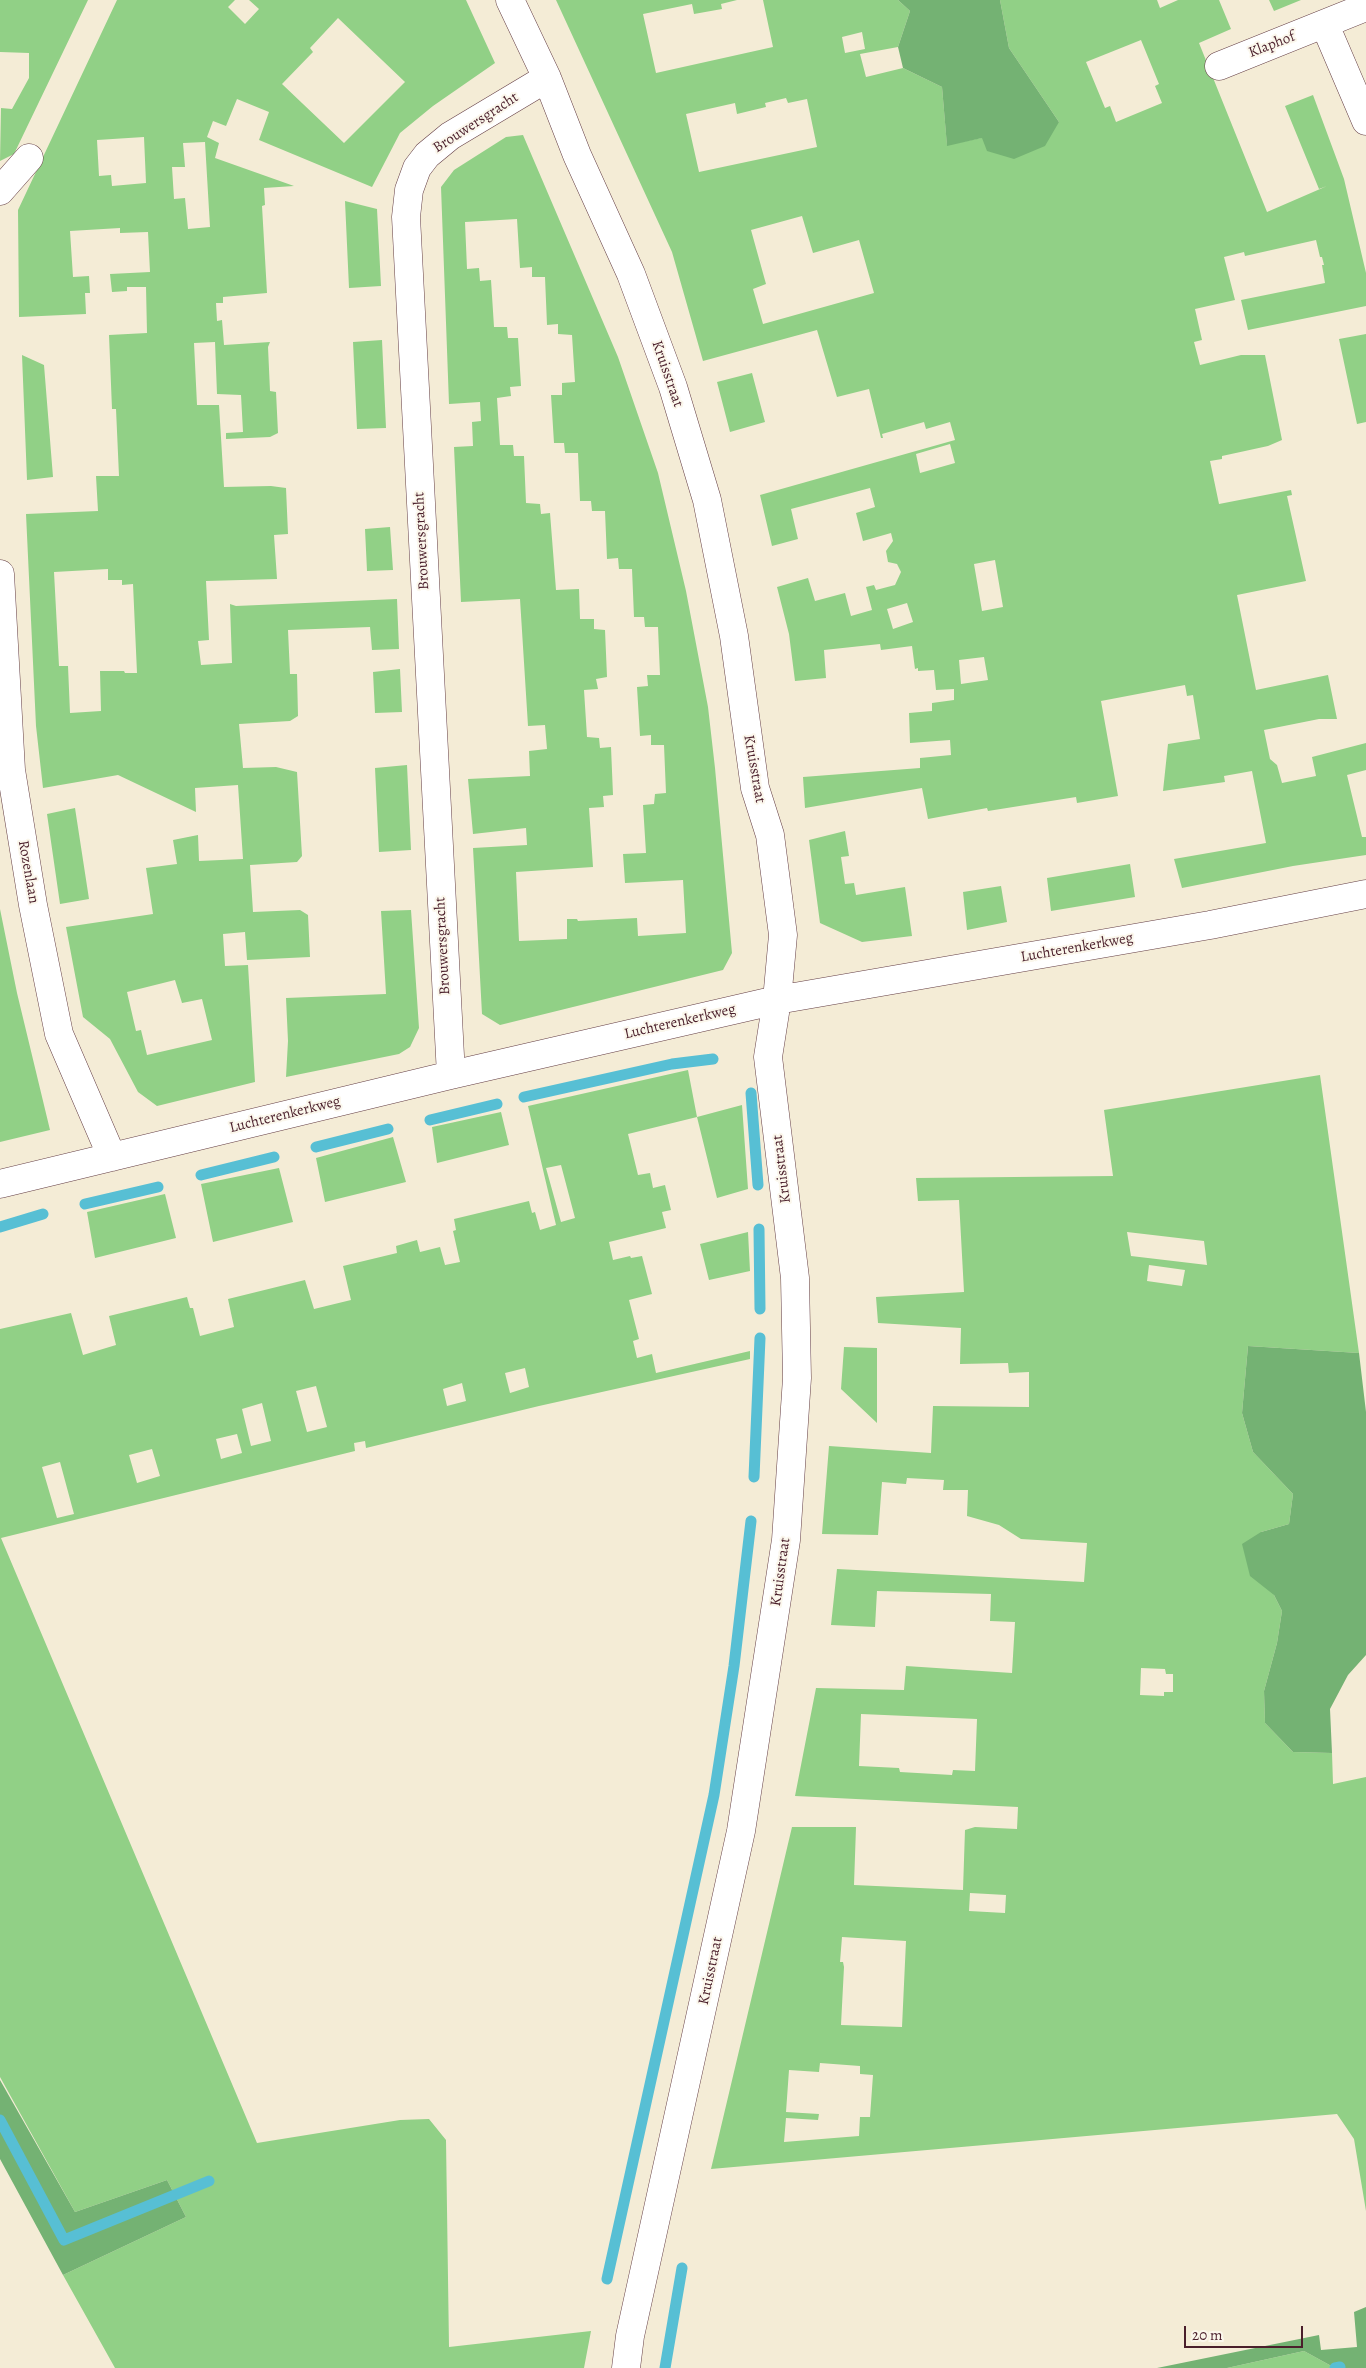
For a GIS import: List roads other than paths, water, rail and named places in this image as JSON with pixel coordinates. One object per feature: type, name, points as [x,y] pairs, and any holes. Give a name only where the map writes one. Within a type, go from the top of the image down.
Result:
[{"type":"street","name":"Kruisstraat","points":[[510,0],[548,78],[577,155],[631,274],[673,387],[707,500],[734,636],[755,788],[770,835],[783,935],[777,1000],[768,1057],[796,1278],[797,1378],[786,1540],[741,1831],[630,2336],[626,2368]]},
{"type":"street","name":"Klaphof","points":[[1219,66],[1366,7]]},
{"type":"street","points":[[1325,25],[1366,121]]},
{"type":"street","name":"Brouwersgracht","points":[[451,1075],[406,217],[409,190],[417,168],[427,155],[450,136],[548,78]]},
{"type":"street","points":[[0,191],[29,158]]},
{"type":"street","name":"Rozenlaan","points":[[0,574],[10,770],[35,914],[59,1034],[112,1157]]},
{"type":"street","name":"Luchterenkerkweg","points":[[0,1184],[451,1075],[777,1000],[1210,925],[1366,894]]},
{"type":"waterway","points":[[524,1097],[672,1064],[713,1059]]},
{"type":"waterway","points":[[751,1093],[758,1185]]},
{"type":"waterway","points":[[430,1120],[497,1104]]},
{"type":"waterway","points":[[316,1147],[388,1129]]},
{"type":"waterway","points":[[201,1175],[274,1157]]},
{"type":"waterway","points":[[85,1204],[158,1187]]},
{"type":"waterway","points":[[0,1227],[43,1214]]},
{"type":"waterway","points":[[759,1229],[760,1309]]},
{"type":"waterway","points":[[754,1477],[760,1338]]},
{"type":"waterway","points":[[607,2279],[714,1795],[734,1666],[751,1521]]},
{"type":"waterway","points":[[0,2120],[64,2240],[209,2181]]},
{"type":"waterway","points":[[665,2368],[682,2268]]},
{"type":"waterway","points":[[1335,2368],[1340,2367]]}]
